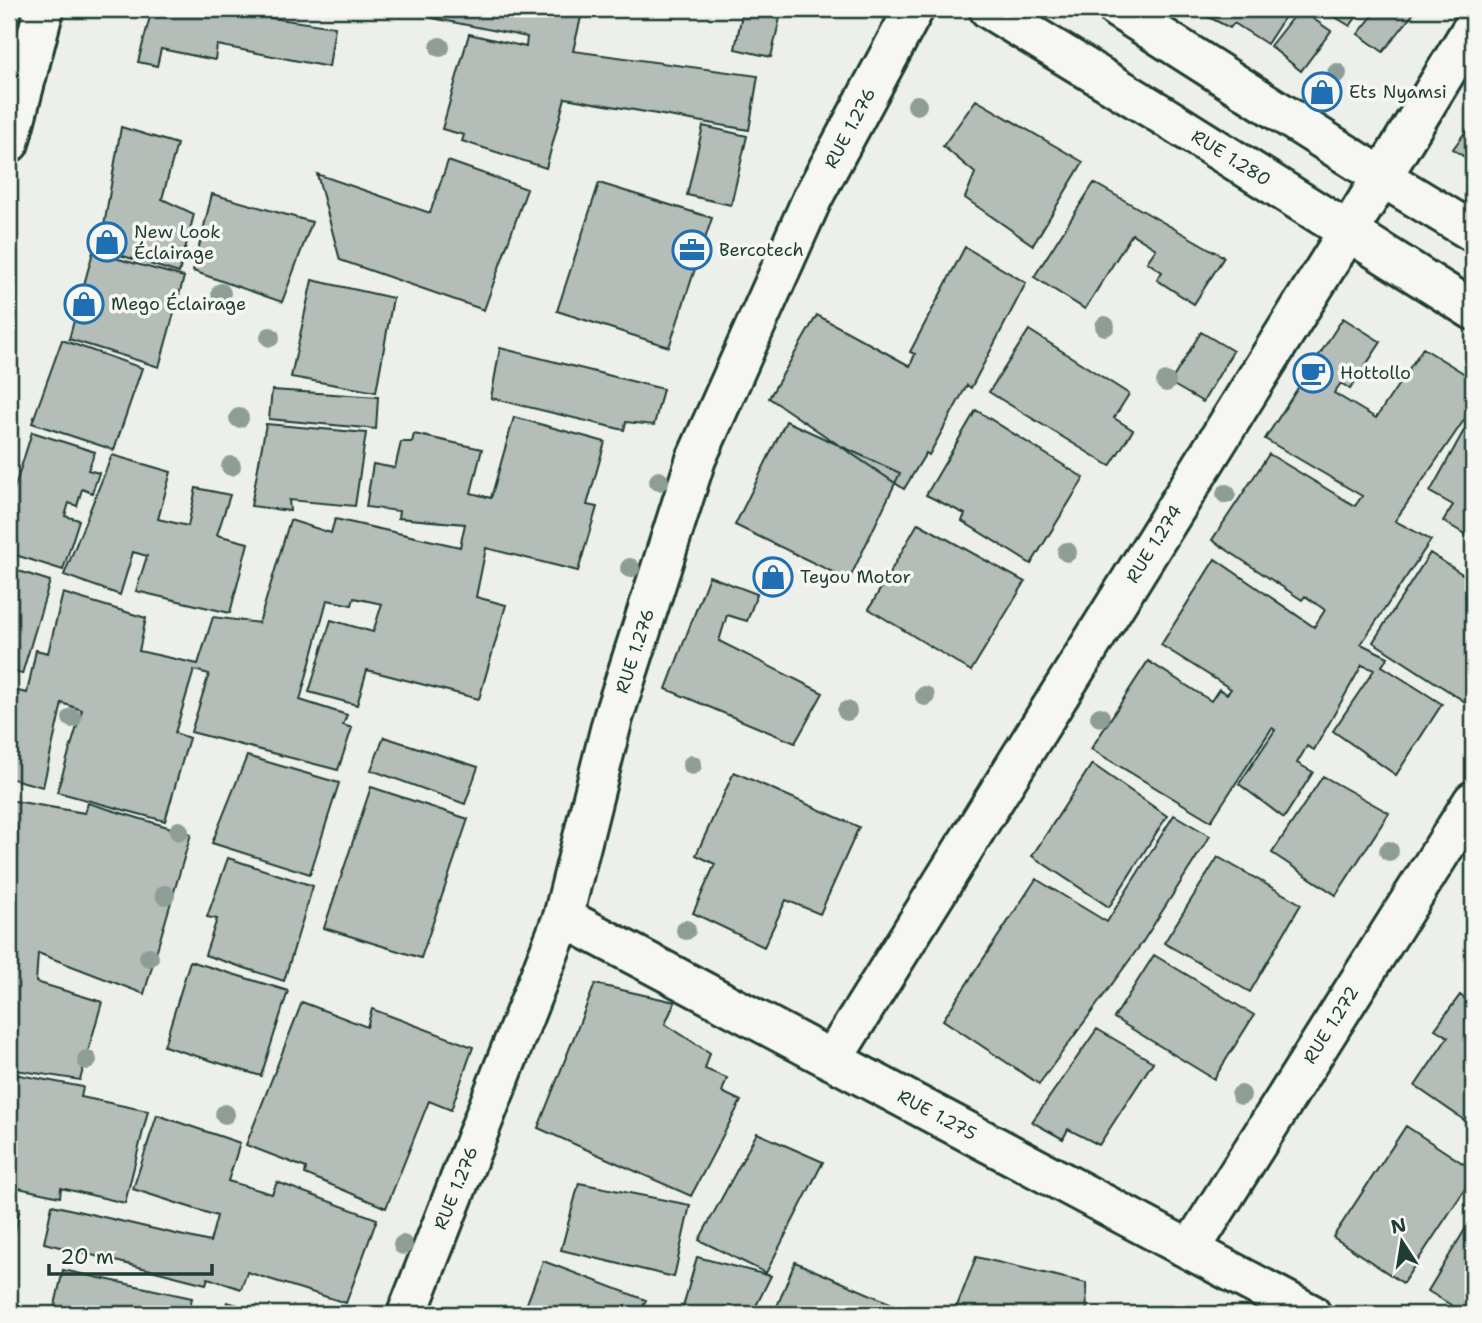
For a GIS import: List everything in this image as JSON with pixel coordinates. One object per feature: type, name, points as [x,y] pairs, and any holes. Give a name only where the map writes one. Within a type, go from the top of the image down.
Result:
[{"type":"street","points":[[9,143],[44,9]]},
{"type":"street","name":"RUE 1.276","points":[[407,1314],[563,917],[614,718],[696,459],[813,197],[914,9]]},
{"type":"street","name":"RUE 1.280","points":[[989,9],[1473,310]]},
{"type":"street","points":[[1118,9],[1473,232]]},
{"type":"street","name":"RUE 1.274","points":[[832,1060],[1473,27]]},
{"type":"street","name":"RUE 1.272","points":[[1189,1250],[1473,801]]},
{"type":"street","name":"RUE 1.275","points":[[563,917],[1311,1314]]},
{"type":"building","points":[[152,9],[259,9],[257,16],[335,27],[329,67],[217,45],[215,60],[161,49],[157,66],[138,62]]},
{"type":"building","points":[[434,9],[583,9],[573,51],[758,76],[749,130],[565,98],[546,168],[462,141],[464,135],[442,129],[469,34],[526,47],[527,37],[432,18]]},
{"type":"building","points":[[743,9],[782,9],[771,57],[735,49]]},
{"type":"building","points":[[1193,9],[1290,9],[1267,44],[1234,23],[1230,28]]},
{"type":"building","points":[[1299,9],[1331,31],[1301,71],[1270,46]]},
{"type":"building","points":[[1322,9],[1362,9],[1350,26]]},
{"type":"building","points":[[1378,9],[1417,9],[1383,52],[1358,34]]},
{"type":"building","points":[[976,100],[1083,162],[1033,245],[965,198],[975,173],[943,146]]},
{"type":"building","points":[[1473,121],[1473,163],[1453,149]]},
{"type":"building","points":[[703,126],[747,136],[731,205],[687,195]]},
{"type":"building","points":[[121,127],[177,144],[162,199],[194,214],[179,273],[100,249]]},
{"type":"building","points":[[448,161],[527,189],[484,310],[340,260],[317,174],[430,213]]},
{"type":"building","points":[[599,183],[712,218],[669,347],[557,311]]},
{"type":"building","points":[[1094,183],[1224,257],[1194,304],[1157,280],[1162,272],[1147,262],[1156,249],[1132,234],[1085,309],[1034,277]]},
{"type":"building","points":[[212,194],[312,222],[282,302],[193,271]]},
{"type":"building","points":[[965,247],[1026,283],[971,388],[967,385],[929,455],[926,453],[904,489],[769,398],[817,315],[910,366],[915,354],[910,352]]},
{"type":"building","points":[[93,252],[184,277],[159,367],[69,339]]},
{"type":"building","points":[[312,280],[393,298],[376,392],[291,377]]},
{"type":"building","points":[[1343,318],[1381,342],[1350,389],[1341,383],[1334,393],[1376,418],[1423,348],[1473,379],[1473,407],[1395,521],[1431,540],[1361,644],[1388,657],[1382,666],[1442,704],[1396,775],[1333,731],[1374,670],[1362,665],[1314,750],[1307,746],[1297,763],[1313,772],[1284,818],[1239,784],[1275,730],[1272,728],[1211,821],[1091,749],[1148,661],[1211,701],[1219,689],[1227,694],[1231,689],[1161,645],[1215,559],[1314,627],[1325,610],[1305,596],[1302,600],[1212,540],[1269,454],[1355,506],[1362,496],[1265,439]]},
{"type":"building","points":[[1029,330],[1129,394],[1114,418],[1133,430],[1110,466],[989,392]]},
{"type":"building","points":[[1201,332],[1233,351],[1203,402],[1170,383]]},
{"type":"building","points":[[62,340],[142,368],[114,450],[32,423]]},
{"type":"building","points":[[500,348],[663,389],[654,425],[626,422],[624,430],[491,398]]},
{"type":"building","points":[[272,390],[378,397],[376,429],[269,419]]},
{"type":"building","points":[[976,410],[1084,478],[1031,564],[962,521],[965,514],[926,495]]},
{"type":"building","points":[[1473,414],[1473,539],[1443,521],[1453,505],[1430,492]]},
{"type":"building","points":[[514,417],[605,442],[587,505],[597,507],[578,571],[486,548],[476,597],[506,605],[479,699],[367,670],[357,705],[309,692],[331,620],[373,632],[382,604],[354,598],[352,605],[327,600],[300,700],[347,715],[343,725],[352,728],[338,770],[191,732],[209,674],[194,670],[175,733],[189,738],[165,821],[57,792],[82,710],[62,703],[43,787],[9,778],[9,689],[27,693],[36,650],[48,653],[63,593],[146,618],[139,651],[198,664],[213,617],[259,623],[290,520],[331,533],[335,519],[460,547],[465,524],[398,518],[399,511],[366,507],[373,464],[395,468],[401,442],[412,442],[414,434],[482,449],[471,493],[491,498]]},
{"type":"building","points":[[786,421],[900,473],[849,580],[735,525]]},
{"type":"building","points":[[266,424],[366,433],[355,506],[289,500],[290,511],[251,506]]},
{"type":"building","points":[[32,432],[95,452],[88,470],[99,473],[92,493],[82,489],[77,506],[69,503],[65,516],[79,520],[63,570],[9,553],[9,506]]},
{"type":"building","points":[[112,455],[171,472],[158,519],[188,526],[196,488],[230,495],[217,535],[248,543],[230,613],[136,591],[147,556],[133,552],[120,595],[64,575]]},
{"type":"building","points":[[918,523],[1025,582],[971,671],[869,609]]},
{"type":"building","points":[[1430,553],[1473,581],[1473,693],[1467,703],[1373,642]]},
{"type":"building","points":[[9,568],[50,581],[22,674],[9,670]]},
{"type":"building","points":[[709,576],[757,594],[747,621],[727,615],[719,641],[823,693],[795,743],[666,689]]},
{"type":"building","points":[[384,737],[478,767],[465,804],[371,770]]},
{"type":"building","points":[[247,756],[339,783],[310,874],[212,843]]},
{"type":"building","points":[[1092,764],[1167,816],[1109,907],[1032,856]]},
{"type":"building","points":[[734,772],[859,827],[820,914],[786,900],[764,947],[693,913],[715,864],[696,855]]},
{"type":"building","points":[[1323,776],[1389,813],[1336,895],[1272,853]]},
{"type":"building","points":[[371,787],[468,819],[421,958],[324,928]]},
{"type":"building","points":[[9,800],[85,813],[88,803],[191,834],[144,994],[38,953],[36,982],[102,1002],[80,1080],[9,1069]]},
{"type":"building","points":[[1174,815],[1210,836],[1142,943],[1039,1084],[943,1020],[1036,879],[1107,922]]},
{"type":"building","points":[[1218,857],[1301,904],[1250,992],[1164,943]]},
{"type":"building","points":[[228,858],[313,886],[284,981],[205,955],[217,919],[207,917]]},
{"type":"building","points":[[1154,955],[1254,1015],[1214,1079],[1114,1018]]},
{"type":"building","points":[[190,961],[288,991],[261,1076],[164,1046]]},
{"type":"building","points":[[595,984],[675,1002],[665,1024],[710,1053],[705,1069],[727,1078],[722,1092],[741,1101],[691,1196],[538,1128]]},
{"type":"building","points":[[1460,995],[1473,1005],[1473,1126],[1415,1086],[1448,1037],[1435,1029]]},
{"type":"building","points":[[302,1002],[367,1027],[372,1009],[473,1047],[451,1110],[429,1101],[386,1208],[305,1174],[306,1168],[246,1145]]},
{"type":"building","points":[[1097,1029],[1153,1062],[1099,1145],[1068,1129],[1063,1139],[1032,1122]]},
{"type":"building","points":[[9,1073],[83,1087],[81,1097],[148,1111],[125,1203],[61,1188],[60,1197],[9,1186]]},
{"type":"building","points":[[157,1115],[240,1143],[228,1181],[272,1194],[277,1182],[377,1219],[346,1303],[247,1272],[241,1289],[208,1278],[206,1284],[44,1243],[52,1205],[210,1242],[217,1216],[133,1189]]},
{"type":"building","points":[[1406,1126],[1473,1170],[1473,1177],[1403,1283],[1333,1237]]},
{"type":"building","points":[[757,1133],[823,1162],[766,1273],[699,1240]]},
{"type":"building","points":[[579,1183],[690,1205],[674,1277],[561,1250]]},
{"type":"building","points":[[9,1206],[20,1208],[9,1260]]},
{"type":"building","points":[[1473,1216],[1473,1314],[1466,1314],[1428,1291]]},
{"type":"building","points":[[697,1257],[771,1276],[752,1314],[681,1314]]},
{"type":"building","points":[[976,1257],[1086,1283],[1087,1314],[954,1314]]},
{"type":"building","points":[[543,1261],[646,1300],[640,1314],[523,1314]]},
{"type":"building","points":[[795,1262],[904,1309],[902,1314],[774,1314]]},
{"type":"building","points":[[63,1270],[192,1298],[188,1314],[53,1314]]},
{"type":"building","points":[[227,1302],[270,1314],[224,1314]]},
{"type":"place","name":"Ets Nyamsi","points":[[1322,92]]},
{"type":"place","name":"New Look Éclairage","points":[[107,242]]},
{"type":"place","name":"Bercotech","points":[[692,250]]},
{"type":"place","name":"Mego Éclairage","points":[[84,304]]},
{"type":"place","name":"Hottollo","points":[[1313,373]]},
{"type":"place","name":"Teyou Motor","points":[[773,577]]}]
